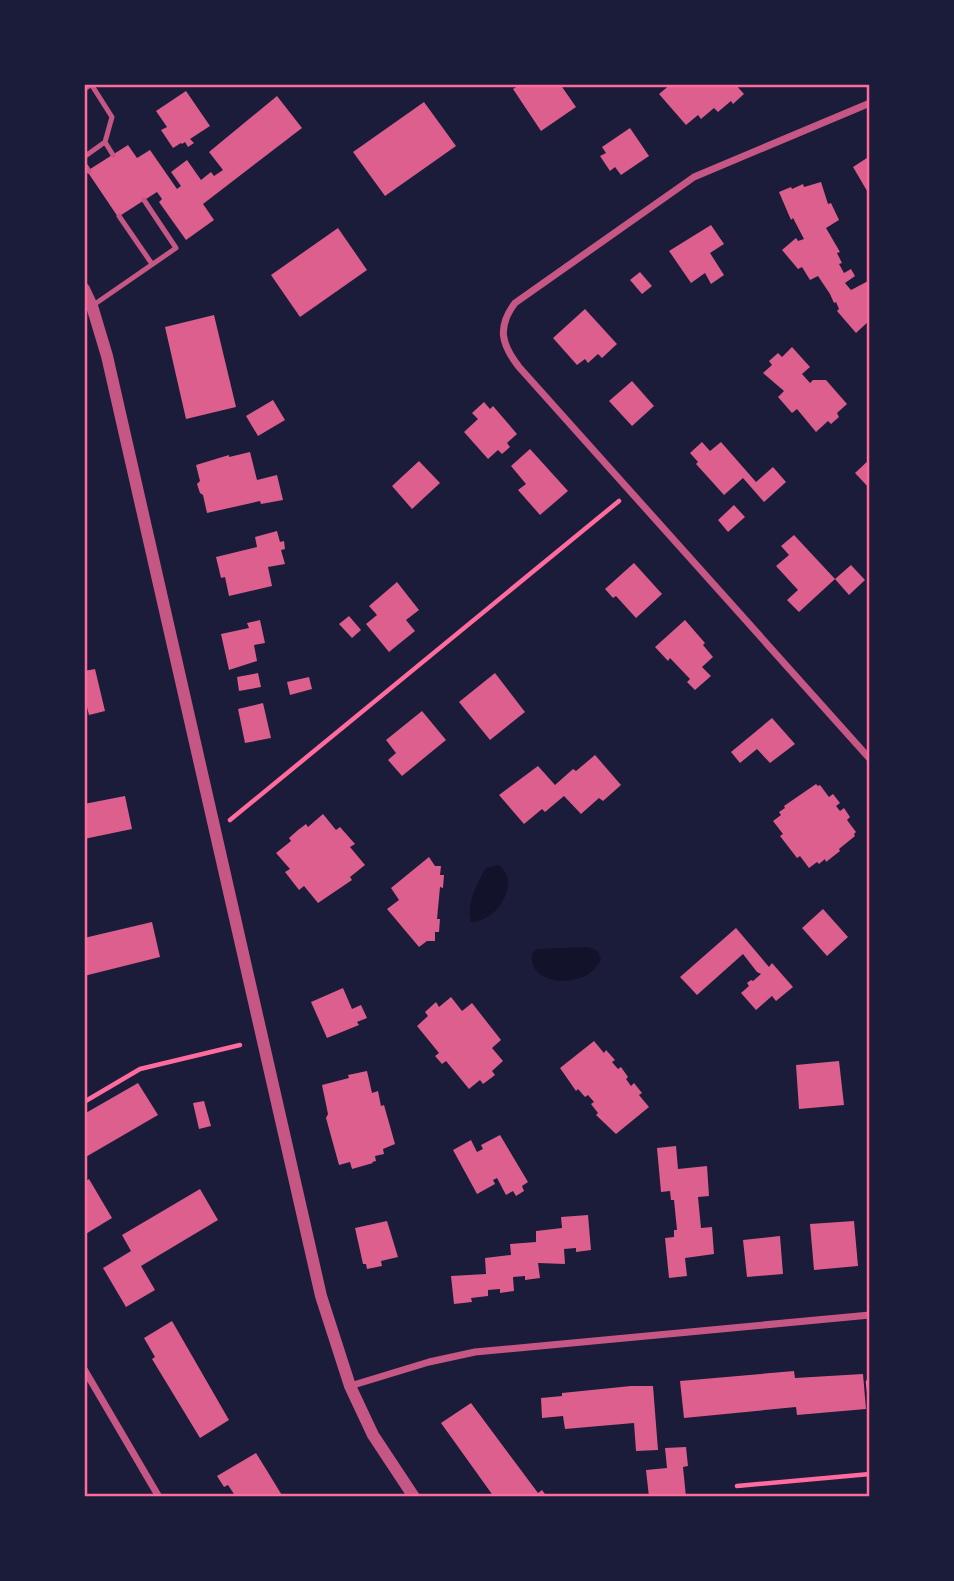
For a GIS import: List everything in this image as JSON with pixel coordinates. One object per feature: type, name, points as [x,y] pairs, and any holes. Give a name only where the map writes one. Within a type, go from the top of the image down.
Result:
[{"type":"street","points":[[870,103],[694,177],[515,303],[502,328],[505,345],[519,367],[870,759]]},
{"type":"street","points":[[84,289],[107,356],[321,1296],[350,1386],[373,1435],[414,1497]]},
{"type":"street","points":[[350,1386],[429,1362],[475,1352],[870,1315]]},
{"type":"street","points":[[84,1369],[159,1497]]},
{"type":"lane","points":[[84,157],[105,142],[112,117],[87,84]]},
{"type":"lane","points":[[105,142],[113,155]]},
{"type":"lane","points":[[84,164],[89,171]]},
{"type":"lane","points":[[92,306],[176,248],[144,200]]},
{"type":"lane","points":[[119,216],[152,264]]},
{"type":"path","points":[[216,832],[630,492]]},
{"type":"path","points":[[84,1102],[140,1069],[240,1045]]},
{"type":"path","points":[[868,1382],[870,1399]]},
{"type":"path","points":[[737,1486],[870,1474]]},
{"type":"shaded area","points":[[498,865],[505,871],[508,880],[504,899],[490,915],[471,922],[471,901],[476,887],[486,868]]},
{"type":"shaded area","points":[[588,947],[598,951],[601,960],[592,971],[569,981],[545,977],[532,963],[533,952],[538,949]]},
{"type":"building","points":[[521,84],[560,84],[576,107],[541,131],[513,89]]},
{"type":"building","points":[[671,84],[735,84],[744,94],[733,104],[731,101],[718,112],[714,108],[701,119],[698,115],[686,125],[659,94]]},
{"type":"building","points":[[186,91],[210,126],[190,139],[194,143],[188,147],[185,142],[173,148],[161,130],[167,127],[156,111]]},
{"type":"building","points":[[277,96],[302,128],[203,204],[214,220],[186,240],[159,202],[162,199],[157,192],[118,217],[87,171],[128,145],[137,158],[150,150],[177,189],[181,186],[171,172],[187,160],[201,180],[211,172],[214,176],[223,170],[209,152]]},
{"type":"building","points":[[424,102],[456,146],[385,196],[353,152]]},
{"type":"building","points":[[630,128],[649,156],[621,175],[615,167],[610,171],[600,156],[606,153],[602,147]]},
{"type":"building","points":[[870,156],[870,196],[853,167]]},
{"type":"building","points":[[821,182],[828,204],[831,203],[839,220],[826,228],[840,252],[837,253],[842,263],[839,264],[844,273],[851,269],[855,276],[845,283],[851,290],[870,280],[870,320],[856,333],[837,311],[839,309],[836,302],[834,303],[818,276],[810,280],[802,267],[798,269],[782,250],[796,238],[798,241],[804,239],[793,218],[791,220],[779,192],[803,184],[804,187]]},
{"type":"building","points":[[711,225],[724,244],[710,253],[724,275],[711,284],[705,273],[691,283],[669,251]]},
{"type":"building","points":[[338,228],[367,270],[300,317],[271,275]]},
{"type":"building","points":[[640,272],[652,286],[642,294],[630,280]]},
{"type":"building","points":[[585,309],[617,344],[602,358],[598,354],[588,363],[585,359],[577,365],[553,338]]},
{"type":"building","points":[[214,315],[236,407],[186,419],[165,327]]},
{"type":"building","points":[[792,347],[810,367],[802,374],[810,383],[813,380],[826,380],[847,404],[837,413],[839,417],[831,424],[828,421],[816,432],[797,409],[792,413],[778,397],[784,391],[763,373],[772,365],[769,361],[778,353],[782,357]]},
{"type":"building","points":[[632,381],[654,406],[632,426],[609,401]]},
{"type":"building","points":[[273,400],[285,420],[258,436],[246,416]]},
{"type":"building","points":[[484,402],[490,409],[493,406],[517,434],[507,443],[510,447],[502,454],[498,450],[488,459],[464,432],[478,419],[472,413]]},
{"type":"building","points":[[702,442],[710,451],[721,442],[756,482],[773,467],[786,482],[764,502],[743,478],[724,495],[696,464],[698,462],[690,453]]},
{"type":"building","points":[[530,449],[568,491],[540,515],[518,490],[526,484],[511,466]]},
{"type":"building","points":[[250,452],[257,480],[277,475],[283,500],[261,504],[260,501],[207,513],[197,484],[200,481],[196,465]]},
{"type":"building","points":[[870,459],[870,489],[855,473]]},
{"type":"building","points":[[419,461],[440,483],[412,509],[392,486]]},
{"type":"building","points":[[734,505],[745,517],[728,532],[718,520]]},
{"type":"building","points":[[277,531],[280,542],[284,541],[285,549],[281,550],[285,564],[268,567],[272,586],[229,596],[225,577],[221,578],[216,557],[257,547],[255,537]]},
{"type":"building","points":[[794,535],[835,579],[799,612],[787,600],[798,590],[776,566],[789,555],[781,546]]},
{"type":"building","points":[[634,563],[662,594],[636,618],[616,596],[613,598],[605,589]]},
{"type":"building","points":[[851,565],[865,580],[849,595],[835,579]]},
{"type":"building","points":[[397,582],[419,610],[406,620],[415,631],[389,652],[366,624],[377,615],[369,606]]},
{"type":"building","points":[[349,616],[361,630],[352,638],[339,624]]},
{"type":"building","points":[[260,620],[265,643],[254,645],[257,661],[229,670],[221,634],[249,628],[247,623]]},
{"type":"building","points":[[685,620],[713,657],[702,667],[711,676],[695,690],[687,682],[690,679],[655,647]]},
{"type":"building","points":[[95,669],[105,711],[89,715],[87,707],[84,708],[84,671]]},
{"type":"building","points":[[258,673],[261,687],[239,691],[237,677]]},
{"type":"building","points":[[495,673],[525,712],[490,740],[459,702]]},
{"type":"building","points":[[309,677],[312,689],[290,695],[287,682]]},
{"type":"building","points":[[263,703],[271,738],[245,743],[238,709]]},
{"type":"building","points":[[422,711],[446,740],[402,776],[388,760],[396,753],[386,740]]},
{"type":"building","points":[[772,718],[795,744],[770,763],[757,749],[740,763],[731,752]]},
{"type":"building","points":[[595,755],[621,785],[603,801],[599,798],[581,814],[564,796],[545,812],[542,809],[524,824],[499,795],[538,766],[555,785]]},
{"type":"building","points":[[816,784],[820,785],[829,797],[833,794],[840,803],[836,806],[840,811],[844,808],[850,817],[847,820],[856,832],[840,851],[826,862],[825,859],[809,868],[800,856],[797,858],[780,836],[783,834],[773,821],[781,815],[779,812],[784,806]]},
{"type":"building","points":[[125,796],[132,829],[84,839],[84,804]]},
{"type":"building","points":[[323,814],[336,830],[340,827],[355,844],[350,847],[365,865],[350,877],[352,880],[318,903],[304,886],[299,890],[285,872],[290,869],[276,853],[291,841],[289,838],[298,830],[306,824],[308,827]]},
{"type":"building","points":[[429,857],[435,866],[441,866],[440,875],[444,875],[437,919],[440,919],[439,932],[435,932],[435,941],[427,941],[419,947],[387,909],[399,900],[391,888]]},
{"type":"building","points":[[823,909],[848,937],[827,956],[802,928]]},
{"type":"building","points":[[152,922],[160,957],[84,976],[84,938]]},
{"type":"building","points":[[736,928],[769,967],[772,963],[793,987],[776,1001],[772,996],[756,1010],[741,993],[749,986],[747,983],[761,974],[743,954],[697,995],[680,977]]},
{"type":"building","points":[[343,988],[352,1009],[361,1005],[367,1018],[357,1022],[359,1025],[327,1038],[311,1002]]},
{"type":"building","points":[[451,997],[462,1011],[472,1003],[501,1040],[492,1048],[503,1061],[492,1071],[495,1075],[483,1084],[480,1080],[469,1089],[446,1061],[442,1064],[435,1056],[439,1053],[417,1026],[428,1016],[425,1012],[436,1002],[439,1007]]},
{"type":"building","points":[[594,1041],[604,1053],[606,1050],[615,1060],[612,1062],[618,1069],[621,1067],[628,1077],[626,1079],[631,1086],[634,1083],[642,1093],[639,1095],[649,1107],[616,1134],[596,1115],[598,1113],[591,1104],[594,1102],[588,1095],[585,1097],[578,1089],[576,1091],[560,1068]]},
{"type":"building","points":[[839,1061],[844,1105],[799,1109],[796,1065]]},
{"type":"building","points":[[367,1071],[372,1093],[378,1091],[381,1106],[384,1105],[395,1144],[383,1149],[384,1154],[375,1156],[376,1161],[373,1163],[352,1169],[350,1162],[339,1165],[326,1118],[328,1114],[322,1085]]},
{"type":"building","points":[[138,1083],[158,1115],[84,1158],[84,1114]]},
{"type":"building","points":[[204,1101],[211,1126],[199,1129],[193,1103]]},
{"type":"building","points":[[500,1135],[528,1182],[522,1186],[524,1191],[516,1196],[513,1191],[506,1195],[497,1178],[493,1180],[495,1184],[477,1194],[453,1150],[471,1140],[477,1152],[483,1149],[481,1145]]},
{"type":"building","points":[[676,1146],[678,1169],[707,1166],[709,1196],[698,1197],[701,1228],[712,1227],[714,1254],[685,1258],[687,1276],[669,1278],[665,1238],[674,1237],[674,1230],[677,1230],[674,1200],[671,1200],[670,1191],[661,1192],[657,1148]]},
{"type":"building","points":[[89,1179],[112,1218],[84,1235],[84,1182]]},
{"type":"building","points":[[200,1189],[218,1220],[141,1266],[155,1290],[126,1307],[103,1268],[131,1251],[122,1235]]},
{"type":"building","points":[[588,1215],[591,1250],[576,1252],[576,1248],[564,1249],[565,1264],[538,1263],[540,1278],[525,1280],[525,1276],[513,1277],[514,1291],[500,1293],[500,1289],[488,1290],[488,1296],[471,1298],[472,1302],[454,1304],[451,1276],[486,1274],[485,1258],[511,1255],[510,1244],[536,1242],[536,1231],[562,1228],[561,1217]]},
{"type":"building","points":[[387,1221],[398,1257],[381,1261],[382,1266],[367,1269],[366,1264],[363,1264],[355,1228]]},
{"type":"building","points":[[854,1221],[858,1266],[814,1270],[810,1224]]},
{"type":"building","points":[[780,1236],[783,1274],[747,1277],[743,1240]]},
{"type":"building","points":[[172,1321],[229,1420],[200,1438],[152,1359],[155,1357],[144,1338]]},
{"type":"building","points":[[794,1371],[795,1378],[863,1374],[866,1409],[797,1415],[796,1407],[684,1418],[680,1381]]},
{"type":"building","points":[[653,1386],[658,1450],[636,1451],[634,1423],[565,1429],[563,1416],[542,1418],[541,1398],[562,1396],[562,1393]]},
{"type":"building","points":[[471,1403],[538,1493],[542,1490],[547,1497],[494,1497],[441,1423]]},
{"type":"building","points":[[686,1447],[688,1466],[683,1467],[686,1497],[649,1497],[646,1470],[667,1468],[665,1448]]},
{"type":"building","points":[[256,1453],[283,1497],[236,1497],[228,1485],[224,1487],[217,1476]]}]
